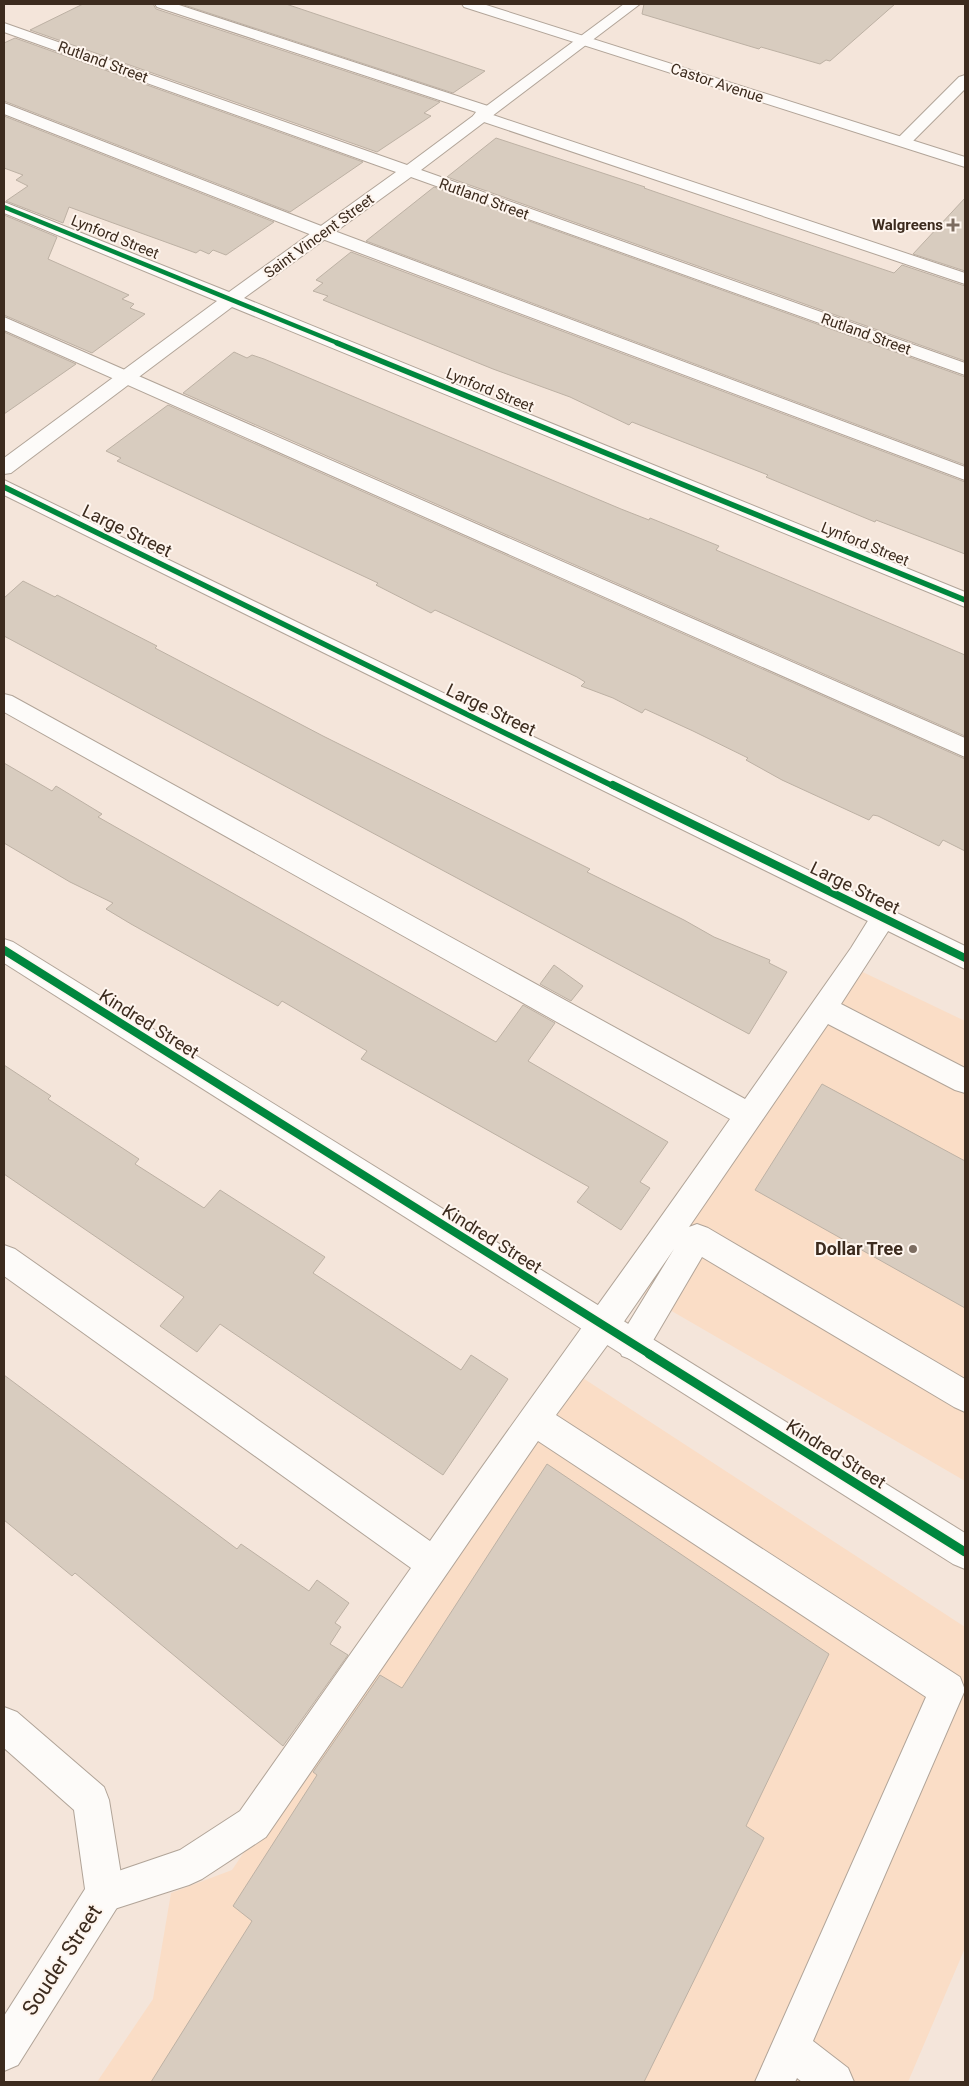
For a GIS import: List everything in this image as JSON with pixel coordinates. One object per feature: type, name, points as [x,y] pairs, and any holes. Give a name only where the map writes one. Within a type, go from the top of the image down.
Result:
[{"type":"street","points":[[162,4],[485,113],[965,279]]},
{"type":"street","name":"Castor Avenue","points":[[469,4],[965,162]]},
{"type":"street","name":"Saint Vincent Street","points":[[4,468],[633,4]]},
{"type":"street","name":"Rutland Street","points":[[4,27],[965,369]]},
{"type":"street","points":[[903,142],[965,80]]},
{"type":"street","points":[[4,108],[323,232],[965,474]]},
{"type":"street","name":"Lynford Street","points":[[4,207],[965,600]]},
{"type":"street","points":[[4,323],[965,748]]},
{"type":"street","name":"Large Street","points":[[4,487],[965,958]]},
{"type":"street","points":[[4,702],[748,1115]]},
{"type":"street","points":[[105,1893],[188,1866],[254,1824],[534,1419],[603,1326],[860,956],[883,918]]},
{"type":"street","name":"Kindred Street","points":[[4,950],[965,1552]]},
{"type":"street","points":[[823,1008],[965,1081]]},
{"type":"street","points":[[633,1345],[697,1238],[965,1396]]},
{"type":"street","points":[[4,1259],[434,1564]]},
{"type":"street","points":[[534,1419],[956,1683],[783,2065],[834,2082]]},
{"type":"street","name":"Souder Street","points":[[4,1725],[90,1800],[105,1893],[4,2051]]},
{"type":"shaded area","points":[[846,964],[965,1021],[965,1481],[644,1295]]},
{"type":"shaded area","points":[[569,1369],[965,1627],[965,1948],[908,2082],[97,2082],[153,1999],[171,1893],[232,1870]]},
{"type":"building","points":[[83,4],[153,4],[156,9],[440,102],[424,113],[431,116],[377,152],[30,30]]},
{"type":"building","points":[[181,4],[286,4],[485,71],[453,93]]},
{"type":"building","points":[[644,4],[895,4],[830,61],[826,60],[820,64],[761,47],[759,49],[642,14]]},
{"type":"building","points":[[15,38],[363,162],[290,212],[4,101],[4,43]]},
{"type":"building","points":[[4,116],[274,222],[226,255],[213,250],[209,254],[200,250],[196,253],[69,207],[63,223],[6,201],[28,186],[16,180],[23,175],[4,168]]},
{"type":"building","points":[[496,138],[894,273],[902,265],[965,286],[965,361],[447,177]]},
{"type":"building","points":[[434,187],[965,377],[965,465],[366,241]]},
{"type":"building","name":"Walgreens","points":[[965,198],[965,271],[913,254]]},
{"type":"building","points":[[4,215],[57,237],[48,259],[129,295],[122,299],[134,304],[130,308],[145,314],[92,353],[4,315]]},
{"type":"building","points":[[351,252],[965,482],[965,554],[876,520],[875,522],[766,477],[768,475],[632,422],[629,425],[570,397],[493,369],[323,300],[328,296],[313,291],[323,283],[316,280]]},
{"type":"building","points":[[4,332],[76,364],[4,414]]},
{"type":"building","points":[[234,352],[247,358],[252,355],[264,359],[621,509],[649,520],[650,518],[719,546],[716,550],[965,655],[965,736],[183,393]]},
{"type":"building","points":[[168,405],[965,759],[965,851],[943,840],[939,846],[878,816],[873,815],[869,820],[782,780],[746,760],[748,758],[693,731],[645,709],[642,713],[613,698],[581,686],[585,682],[577,677],[435,610],[431,613],[376,585],[378,583],[117,461],[121,458],[106,451]]},
{"type":"building","points":[[23,581],[55,597],[57,595],[157,646],[155,648],[323,736],[590,869],[587,872],[714,937],[770,960],[769,963],[787,972],[749,1034],[4,636],[4,598]]},
{"type":"building","points":[[4,763],[52,791],[56,786],[102,814],[98,817],[496,1042],[523,1005],[555,1023],[528,1061],[668,1142],[640,1182],[650,1188],[621,1230],[577,1202],[589,1187],[361,1059],[367,1051],[282,1001],[278,1006],[131,924],[106,909],[113,903],[70,882],[4,843]]},
{"type":"building","points":[[554,965],[583,986],[571,1001],[540,984]]},
{"type":"building","points":[[4,1065],[51,1096],[48,1099],[139,1159],[135,1164],[204,1208],[220,1190],[325,1257],[313,1273],[461,1370],[471,1355],[508,1379],[443,1475],[220,1324],[197,1352],[160,1326],[184,1297],[4,1174]]},
{"type":"building","name":"Dollar Tree","points":[[822,1084],[965,1161],[965,1308],[755,1190]]},
{"type":"building","points":[[4,1375],[237,1549],[241,1544],[309,1591],[317,1580],[349,1603],[335,1623],[341,1627],[330,1644],[348,1655],[283,1746],[75,1573],[72,1576],[4,1520]]},
{"type":"building","points":[[547,1464],[829,1654],[746,1826],[764,1838],[644,2082],[151,2082],[252,1921],[233,1906],[317,1775],[313,1772],[380,1675],[402,1688]]},
{"type":"cycle path","points":[[4,207],[965,600]]},
{"type":"cycle path","points":[[4,487],[965,958]]},
{"type":"cycle path","points":[[4,950],[965,1552]]},
{"type":"place","name":"Walgreens","points":[[953,225]]},
{"type":"place","name":"Dollar Tree","points":[[913,1249]]}]
